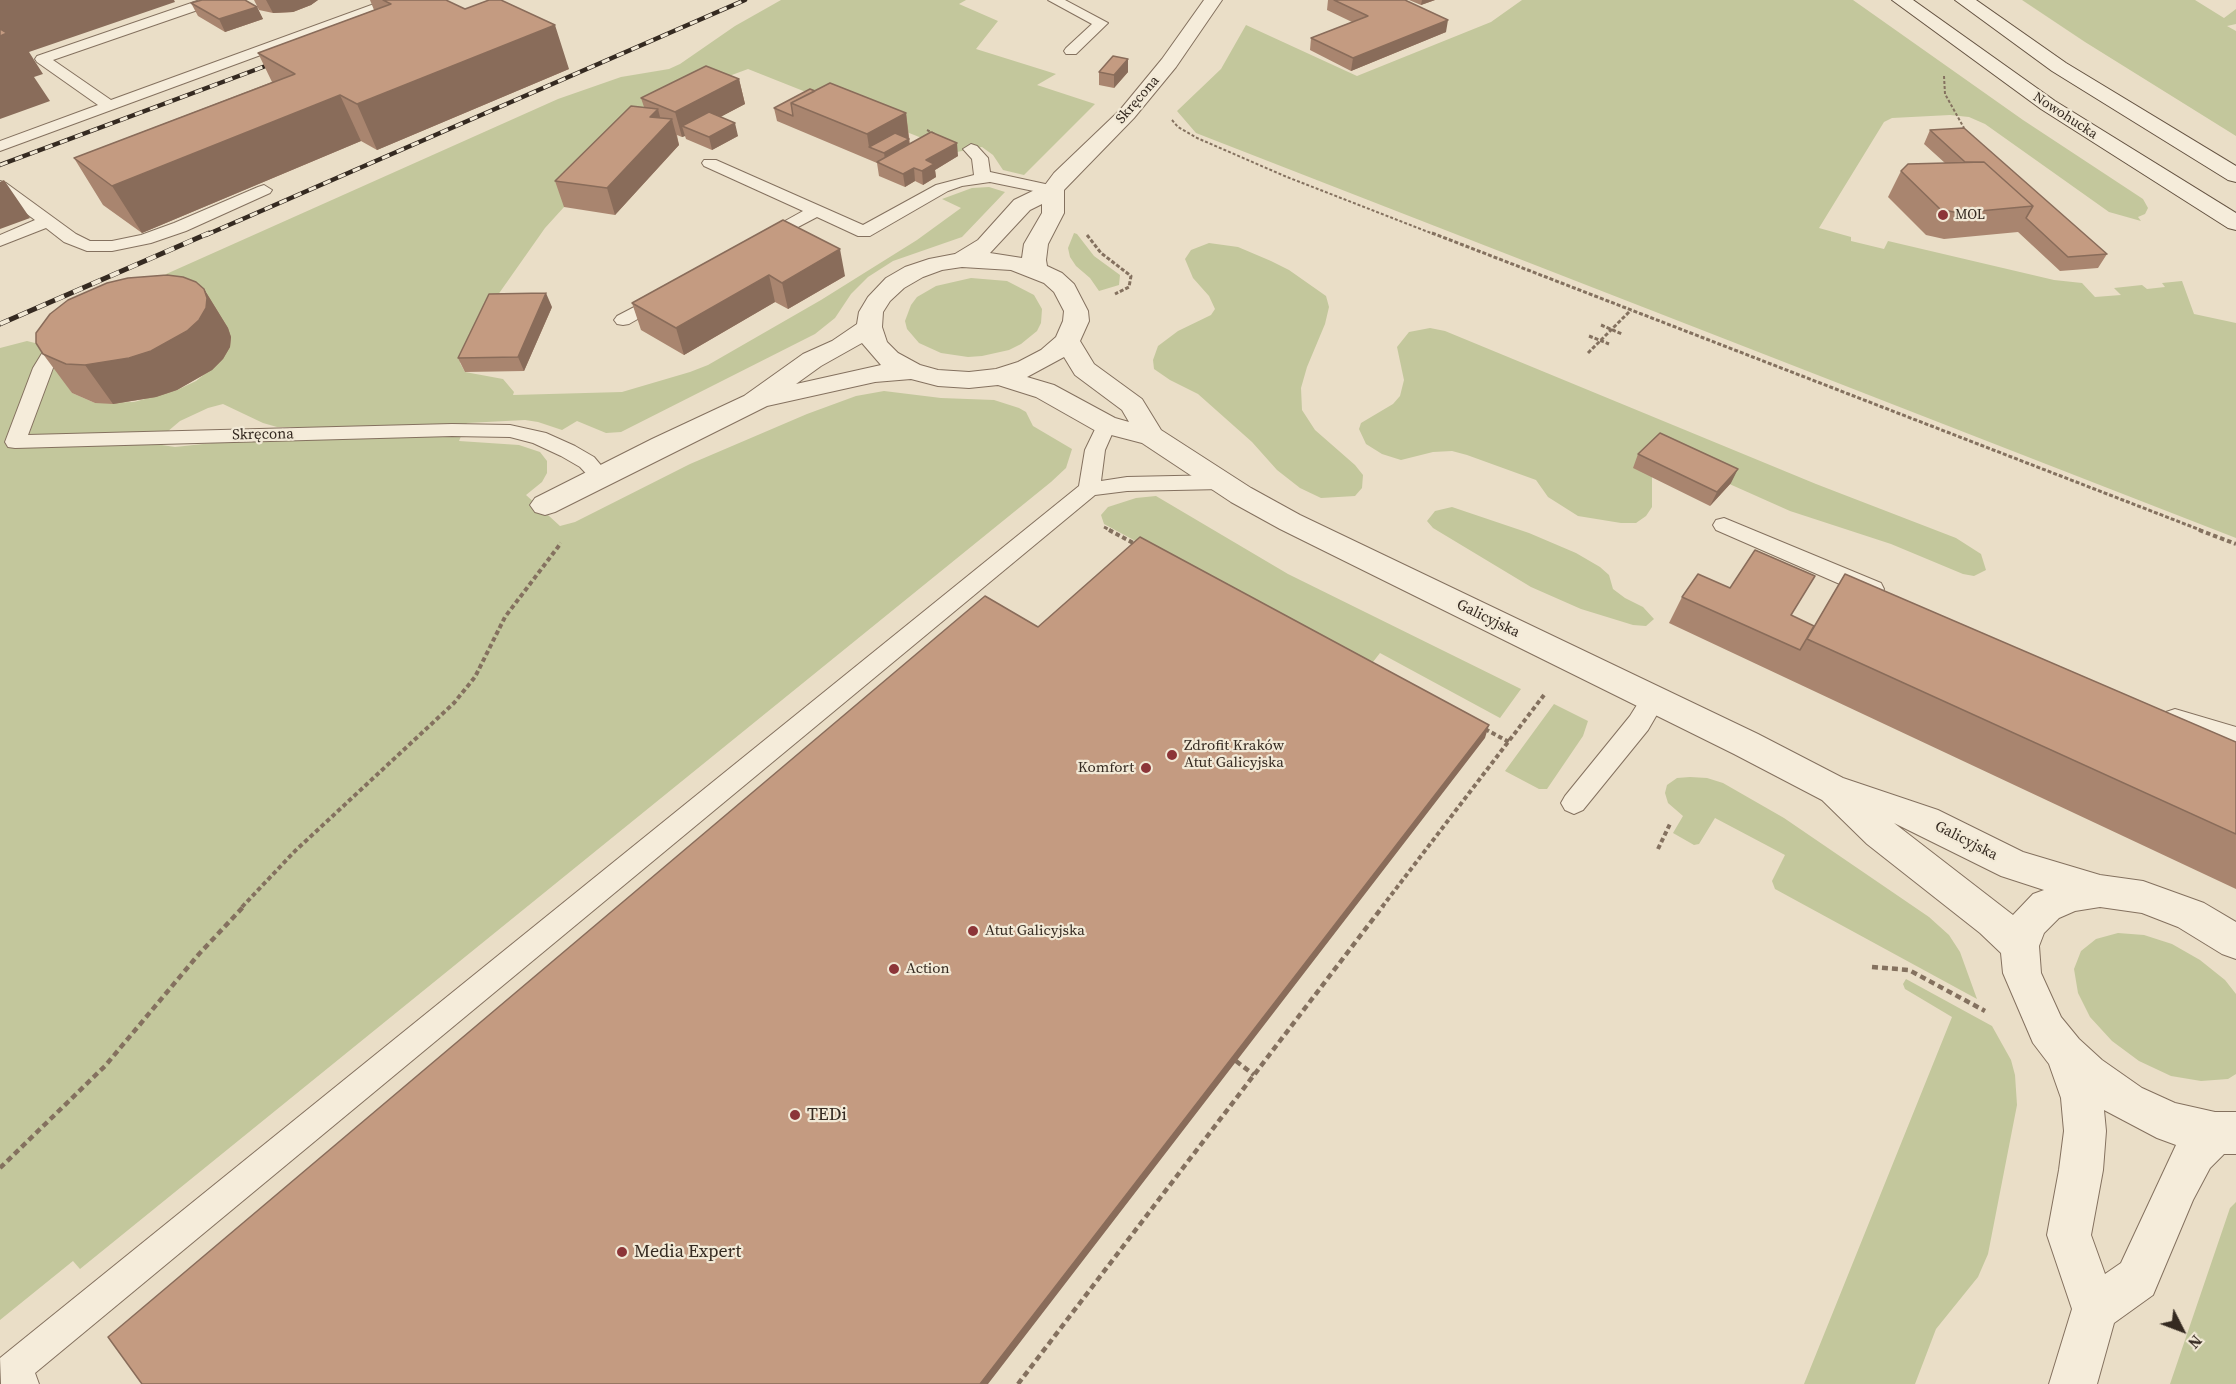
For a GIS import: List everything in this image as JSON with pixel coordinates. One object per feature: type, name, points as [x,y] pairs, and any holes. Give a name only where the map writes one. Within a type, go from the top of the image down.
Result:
[{"type":"street","name":"Skręcona","points":[[962,260],[986,245],[1022,205],[1057,184],[1127,114],[1169,63],[1213,0]]},
{"type":"street","name":"Nowohucka","points":[[1900,0],[2048,105],[2236,223]]},
{"type":"street","points":[[1964,0],[2059,67],[2236,175]]},
{"type":"street","points":[[1036,270],[1034,260],[1036,244],[1053,213],[1057,184]]},
{"type":"street","points":[[962,260],[1014,263],[1036,270],[1053,278],[1065,289],[1073,301],[1076,321],[1067,341],[1050,356],[1027,368],[999,376],[969,380],[938,378],[911,371],[889,359],[875,344],[869,327],[871,312],[880,297],[894,283],[914,272],[937,264],[962,260]]},
{"type":"street","points":[[544,505],[568,491],[754,402],[812,360],[842,346],[869,327]]},
{"type":"street","name":"Galicyjska","points":[[1067,341],[1084,369],[1132,405],[1151,436]]},
{"type":"street","points":[[754,402],[875,374],[911,371]]},
{"type":"street","name":"Galicyjska","points":[[999,376],[1045,391],[1106,425],[1151,436],[1290,522],[1833,789],[1925,820],[2014,865],[2100,891]]},
{"type":"street","name":"Galicyjska","points":[[1833,789],[1880,833],[1993,921],[2020,946]]},
{"type":"street","points":[[2226,1133],[2172,1123],[2127,1102],[2088,1074],[2065,1053],[2047,1030],[2022,973],[2020,946],[2028,923],[2046,906],[2071,895],[2100,891],[2143,897],[2191,915],[2236,942]]},
{"type":"street","points":[[2065,1053],[2082,1098],[2085,1131],[2081,1170],[2069,1235],[2095,1309],[2073,1384]]},
{"type":"street","points":[[2095,1309],[2137,1279],[2178,1185],[2195,1153],[2226,1133]]},
{"type":"lane","points":[[109,106],[42,59],[213,0]]},
{"type":"lane","points":[[0,146],[397,0]]},
{"type":"lane","points":[[1062,1],[1101,23],[1071,51]]},
{"type":"lane","points":[[971,150],[980,158],[983,178]]},
{"type":"lane","points":[[710,163],[864,231],[942,188],[959,182],[983,178],[1057,184]]},
{"type":"lane","points":[[0,186],[70,238],[87,246],[112,246],[145,239],[180,227],[264,190]]},
{"type":"lane","points":[[746,250],[817,210]]},
{"type":"lane","points":[[0,241],[48,221]]},
{"type":"lane","points":[[623,320],[674,291]]},
{"type":"lane","name":"Skręcona","points":[[87,326],[59,341],[43,368],[15,442],[452,430],[510,431],[539,438],[568,451],[587,462],[600,476]]},
{"type":"lane","points":[[1089,489],[1095,450],[1106,425]]},
{"type":"lane","points":[[22,1384],[12,1370],[1089,489],[1127,484],[1222,482]]},
{"type":"lane","points":[[1724,525],[1896,599]]},
{"type":"lane","points":[[1574,803],[1639,723],[1654,699]]},
{"type":"lane","points":[[2155,710],[2187,724],[2236,737]]},
{"type":"path","points":[[1943,72],[1945,94],[1964,128]]},
{"type":"path","points":[[1172,119],[1178,127],[1197,138],[1287,177],[2236,544]]},
{"type":"path","points":[[1588,353],[1631,310]]},
{"type":"path","points":[[1601,325],[1622,334]]},
{"type":"path","points":[[1589,336],[1609,344]]},
{"type":"path","points":[[0,1168],[105,1066],[199,954],[295,851],[454,703],[475,677],[505,617],[570,531],[566,519],[568,491]]},
{"type":"path","points":[[1018,1384],[1548,691]]},
{"type":"path","points":[[1478,725],[1509,742]]},
{"type":"path","points":[[1658,849],[1670,824]]},
{"type":"path","points":[[1872,967],[1910,970],[1991,1014]]},
{"type":"path","points":[[1236,1061],[1254,1075]]},
{"type":"green space","points":[[781,0],[966,0],[959,4],[998,21],[976,49],[1056,74],[1037,85],[1095,104],[1024,175],[1003,170],[993,155],[982,147],[957,152],[748,69],[721,79],[644,119],[545,228],[488,309],[460,363],[465,372],[503,379],[514,392],[513,395],[622,392],[690,372],[708,365],[821,300],[917,240],[961,208],[942,199],[972,188],[989,187],[1005,192],[962,237],[893,261],[868,277],[851,294],[835,318],[815,334],[621,432],[606,433],[577,421],[562,430],[525,420],[467,423],[459,441],[519,445],[540,452],[547,461],[547,473],[542,482],[526,495],[560,526],[575,522],[690,464],[807,414],[856,396],[884,391],[941,398],[994,400],[1019,408],[1026,412],[1033,426],[1072,449],[1066,468],[80,1269],[73,1261],[0,1320],[0,348],[27,341],[47,346],[15,433],[30,432],[44,389],[56,364],[164,275],[558,99],[621,77],[669,69],[680,64],[735,26]],"holes":[[[223,359],[196,381],[177,390],[134,402],[95,403],[72,393],[65,382]],[[223,404],[263,423],[277,427],[301,427],[300,440],[222,442],[175,447],[162,445],[167,432],[180,421]]]},
{"type":"green space","points":[[1522,0],[1853,0],[2023,120],[2143,199],[2148,208],[2145,214],[2138,217],[2141,221],[2109,212],[1985,124],[1969,117],[1950,115],[1892,118],[1884,122],[1819,228],[1851,237],[1851,241],[1884,249],[1888,241],[2054,280],[2082,283],[2095,297],[2121,295],[2114,288],[2142,285],[2147,289],[2165,287],[2162,283],[2182,281],[2194,314],[2236,323],[2236,538],[1196,133],[1177,111],[1221,69],[1246,25],[1357,76],[1491,22]]},
{"type":"green space","points":[[2022,0],[2195,0],[2224,18],[2236,9],[2236,24],[2227,26],[2236,31],[2236,136],[2085,42]]},
{"type":"green space","points":[[1074,233],[1094,256],[1120,275],[1119,285],[1099,291],[1090,278],[1076,266],[1070,257],[1068,248]]},
{"type":"green space","points":[[1209,243],[1238,247],[1271,261],[1289,270],[1326,296],[1329,307],[1325,324],[1301,388],[1302,410],[1315,430],[1355,465],[1363,475],[1362,488],[1355,496],[1321,498],[1300,488],[1277,470],[1252,442],[1198,394],[1154,369],[1153,360],[1158,346],[1178,331],[1211,315],[1215,309],[1209,296],[1193,278],[1185,259],[1191,250]]},
{"type":"green space","points":[[971,278],[1007,281],[1034,295],[1042,309],[1041,323],[1037,331],[1009,350],[982,356],[968,357],[941,353],[919,343],[907,329],[905,321],[917,297],[936,286]]},
{"type":"green space","points":[[1430,328],[1445,331],[1816,484],[1956,538],[1981,554],[1986,570],[1974,576],[1963,574],[1891,544],[1790,511],[1698,470],[1652,474],[1652,507],[1646,516],[1636,523],[1621,523],[1578,516],[1548,497],[1536,480],[1467,455],[1452,451],[1433,452],[1401,460],[1382,454],[1366,444],[1359,429],[1361,423],[1393,404],[1400,396],[1404,380],[1397,347],[1409,332]]},
{"type":"green space","points":[[1156,496],[1288,574],[1521,689],[1500,718],[1380,653],[1369,667],[1104,524],[1101,515],[1108,507],[1136,498]]},
{"type":"green space","points":[[1452,507],[1529,533],[1576,553],[1600,567],[1609,575],[1613,589],[1643,607],[1654,619],[1646,626],[1633,625],[1581,609],[1531,587],[1433,528],[1427,521],[1435,511]]},
{"type":"green space","points":[[1554,704],[1588,721],[1583,736],[1547,789],[1539,789],[1505,771]]},
{"type":"green space","points":[[1677,778],[1707,778],[1723,783],[1784,818],[1929,917],[1949,935],[1960,952],[1977,999],[1775,889],[1772,881],[1785,855],[1715,818],[1699,844],[1694,845],[1673,833],[1683,816],[1668,803],[1665,793],[1667,785]]},
{"type":"green space","points":[[2118,933],[2144,935],[2172,944],[2200,960],[2225,980],[2236,994],[2236,1074],[2228,1079],[2201,1081],[2171,1076],[2139,1061],[2112,1041],[2090,1017],[2078,993],[2074,969],[2081,951],[2096,939]]},
{"type":"green space","points":[[1906,979],[1992,1026],[2011,1060],[2015,1075],[2017,1105],[1988,1254],[1978,1277],[1936,1329],[1915,1384],[1804,1384],[1952,1017],[1905,989],[1903,984]]},
{"type":"green space","points":[[2236,1202],[2236,1384],[2170,1384],[2230,1208]]},
{"type":"building","points":[[202,0],[245,0],[257,7],[219,19],[191,3]]},
{"type":"building","points":[[383,0],[446,0],[465,9],[489,0],[501,0],[555,25],[357,104],[340,95],[112,186],[74,158],[295,74],[258,53],[391,4]]},
{"type":"building","points":[[1334,0],[1405,0],[1448,20],[1353,58],[1311,38],[1368,16]]},
{"type":"building","points":[[0,29],[7,33],[0,36]]},
{"type":"building","points":[[1113,56],[1128,59],[1114,75],[1099,72]]},
{"type":"building","points":[[706,66],[739,79],[675,112],[641,98]]},
{"type":"building","points":[[830,83],[906,113],[867,134],[791,103]]},
{"type":"building","points":[[810,89],[815,91],[791,103],[793,116],[774,108]]},
{"type":"building","points":[[631,106],[658,109],[650,117],[672,119],[607,188],[555,181]]},
{"type":"building","points":[[709,112],[735,123],[709,137],[682,126]]},
{"type":"building","points":[[1964,128],[2107,254],[2068,257],[2026,218],[2033,206],[1984,162],[1965,162],[1930,130]]},
{"type":"building","points":[[931,132],[957,143],[926,160],[934,164],[922,171],[914,168],[903,174],[877,162]]},
{"type":"building","points":[[895,133],[909,139],[884,153],[869,147]]},
{"type":"building","points":[[1984,162],[2033,206],[1958,213],[1940,209],[1901,171],[1908,164]]},
{"type":"building","points":[[783,220],[840,249],[782,283],[769,275],[676,328],[632,303]]},
{"type":"building","points":[[167,275],[183,277],[196,282],[204,289],[207,298],[206,308],[199,320],[187,331],[151,351],[129,358],[85,365],[66,364],[43,354],[36,343],[36,333],[50,314],[68,300],[107,283],[128,278]]},
{"type":"building","points":[[546,293],[518,357],[458,358],[489,294]]},
{"type":"building","points":[[1660,433],[1738,469],[1717,492],[1638,454]]},
{"type":"building","name":"Atut Galicyjska","points":[[1140,537],[1489,725],[980,1384],[142,1384],[108,1337],[985,596],[1038,627]]},
{"type":"building","points":[[1755,550],[1815,576],[1791,615],[1814,626],[1800,650],[1682,597],[1698,574],[1730,588]]},
{"type":"building","points":[[1845,574],[2236,742],[2236,834],[1807,639]]},
{"type":"railway","points":[[206,235],[745,0]]},
{"type":"railway","points":[[0,165],[279,61]]},
{"type":"railway","points":[[0,324],[209,233]]},
{"type":"place","name":"MOL","points":[[1943,215]]},
{"type":"place","name":"Zdrofit Kraków Atut Galicyjska","points":[[1172,755]]},
{"type":"place","name":"Komfort","points":[[1146,768]]},
{"type":"place","name":"Atut Galicyjska","points":[[973,931]]},
{"type":"place","name":"Action","points":[[894,969]]},
{"type":"place","name":"TEDi","points":[[795,1115]]},
{"type":"place","name":"Media Expert","points":[[622,1252]]}]
